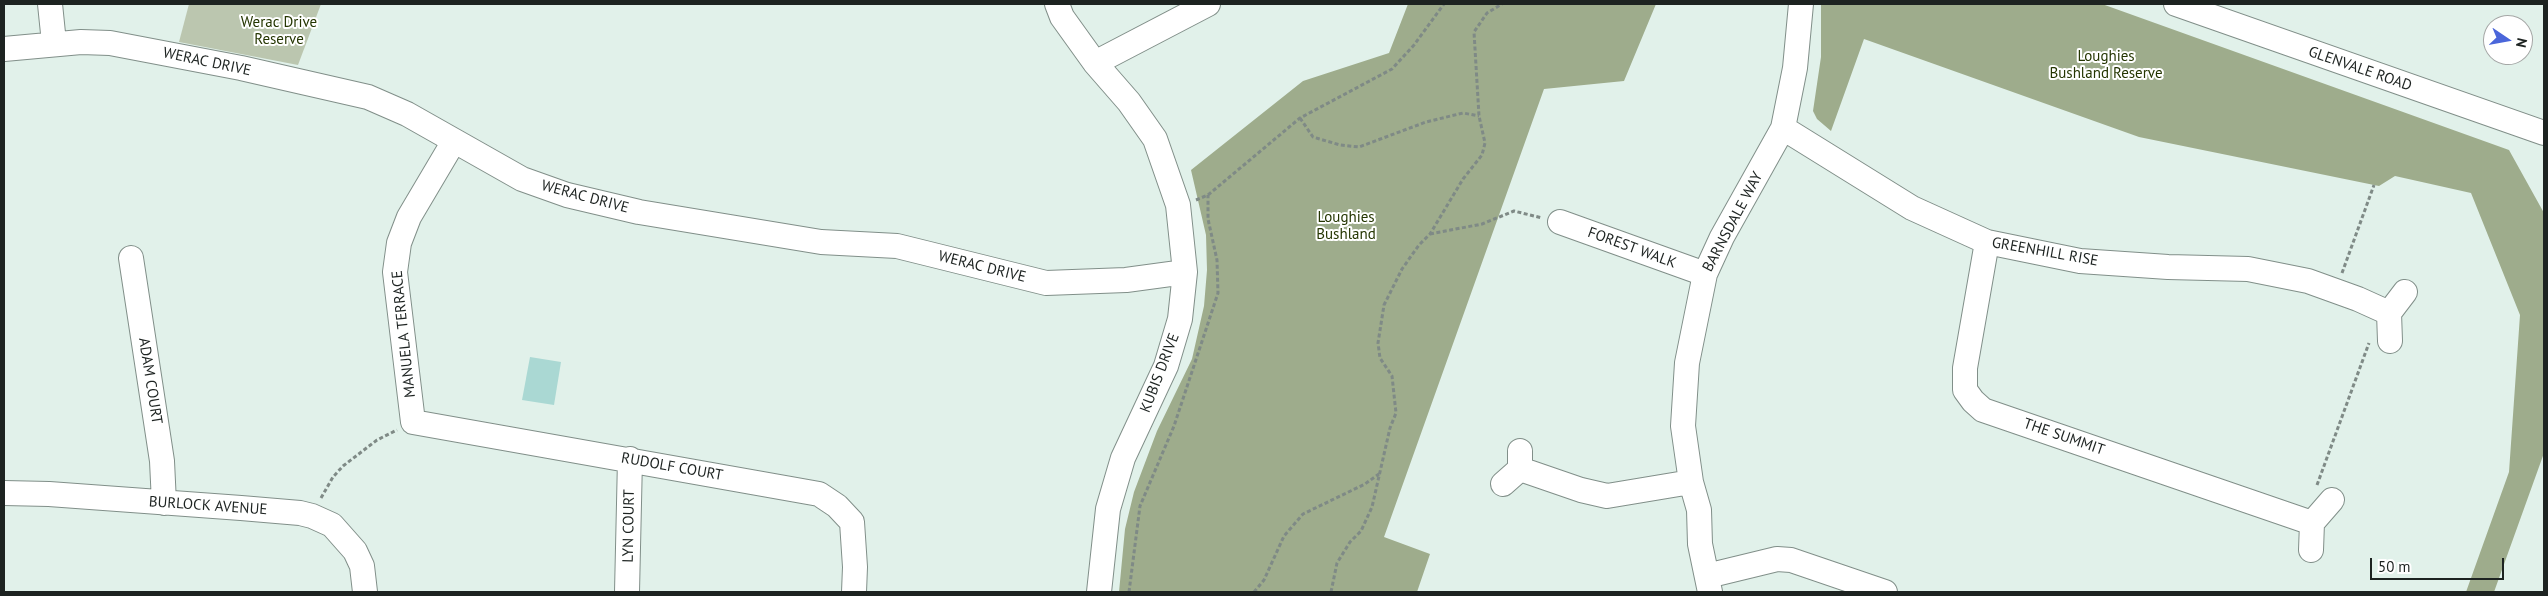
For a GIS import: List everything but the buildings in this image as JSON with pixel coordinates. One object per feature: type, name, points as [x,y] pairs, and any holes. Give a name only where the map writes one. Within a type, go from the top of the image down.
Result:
[{"type":"street","points":[[50,4],[54,44]]},
{"type":"street","name":"KUBIS DRIVE","points":[[1057,4],[1062,17],[1095,63],[1129,102],[1155,139],[1178,205],[1185,272],[1180,319],[1166,366],[1124,458],[1108,509],[1100,592]]},
{"type":"street","points":[[1095,63],[1208,4]]},
{"type":"street","name":"BARNSDALE WAY","points":[[1708,584],[1700,544],[1698,510],[1691,482],[1683,426],[1687,363],[1705,274],[1722,237],[1783,128],[1795,68],[1801,4]]},
{"type":"street","name":"GLENVALE ROAD","points":[[2176,4],[2544,133]]},
{"type":"street","name":"WERAC DRIVE","points":[[4,49],[81,42],[126,46],[368,97],[407,114],[510,173],[547,188],[639,212],[821,242],[897,246],[1046,283],[1126,280],[1185,272]]},
{"type":"street","name":"GREENHILL RISE","points":[[1783,128],[1912,208],[1987,242],[2080,261],[2168,267],[2248,269],[2308,281],[2386,311]]},
{"type":"street","name":"MANUELA TERRACE","points":[[413,422],[395,272],[399,244],[409,217],[454,141]]},
{"type":"street","name":"FOREST WALK","points":[[1555,220],[1705,274]]},
{"type":"street","name":"THE SUMMIT","points":[[1987,242],[1965,368],[1966,390],[1973,401],[1983,410],[2308,521]]},
{"type":"street","name":"ADAM COURT","points":[[131,258],[162,462],[164,503]]},
{"type":"street","points":[[2390,341],[2386,311],[2405,292]]},
{"type":"street","name":"RUDOLF COURT","points":[[413,422],[819,494],[837,506],[852,522],[855,567],[854,592]]},
{"type":"street","name":"LYN COURT","points":[[627,592],[630,460]]},
{"type":"street","points":[[1514,468],[1580,490],[1607,496],[1691,482]]},
{"type":"street","name":"BURLOCK AVENUE","points":[[4,493],[300,513],[312,516],[332,525],[355,551],[362,566],[365,592]]},
{"type":"street","points":[[2311,550],[2308,521],[2332,500]]},
{"type":"street","points":[[1708,584],[1777,559],[1792,560],[1885,592]]},
{"type":"path","points":[[1129,592],[1140,506],[1174,426],[1218,293],[1217,260],[1208,219],[1208,195],[1300,118],[1392,69],[1414,45],[1444,4]]},
{"type":"path","points":[[1331,592],[1337,563],[1350,542],[1361,531],[1372,506],[1390,428],[1396,413],[1392,376],[1380,358],[1379,350],[1384,304],[1402,269],[1418,245],[1430,234],[1463,178],[1482,155],[1485,143],[1479,116],[1474,32],[1487,13],[1502,4]]},
{"type":"path","points":[[1300,118],[1313,137],[1340,145],[1359,147],[1426,122],[1462,113],[1479,116]]},
{"type":"path","points":[[2336,291],[2374,185]]},
{"type":"path","points":[[1430,234],[1482,224],[1514,212],[1555,220]]},
{"type":"path","points":[[2308,521],[2386,311]]},
{"type":"path","points":[[312,516],[333,477],[343,466],[377,440],[413,422]]},
{"type":"path","points":[[1254,592],[1264,580],[1284,536],[1302,514],[1365,484],[1380,474]]},
{"type":"green space","name":"Werac Drive Reserve","points":[[189,4],[321,4],[298,65],[179,42]]},
{"type":"green space","name":"Loughies Bushland","points":[[1408,4],[1656,4],[1624,81],[1544,89],[1384,537],[1430,554],[1417,592],[1119,592],[1125,529],[1134,492],[1157,431],[1192,359],[1204,306],[1207,270],[1206,235],[1191,170],[1303,81],[1389,53]]},
{"type":"green space","name":"Loughies Bushland Reserve","points":[[1821,4],[2102,4],[2509,150],[2544,213],[2544,453],[2494,592],[2466,592],[2509,472],[2520,315],[2471,193],[2395,176],[2379,186],[2139,137],[1864,39],[1831,131],[1817,119],[1813,111],[1821,57]]}]
